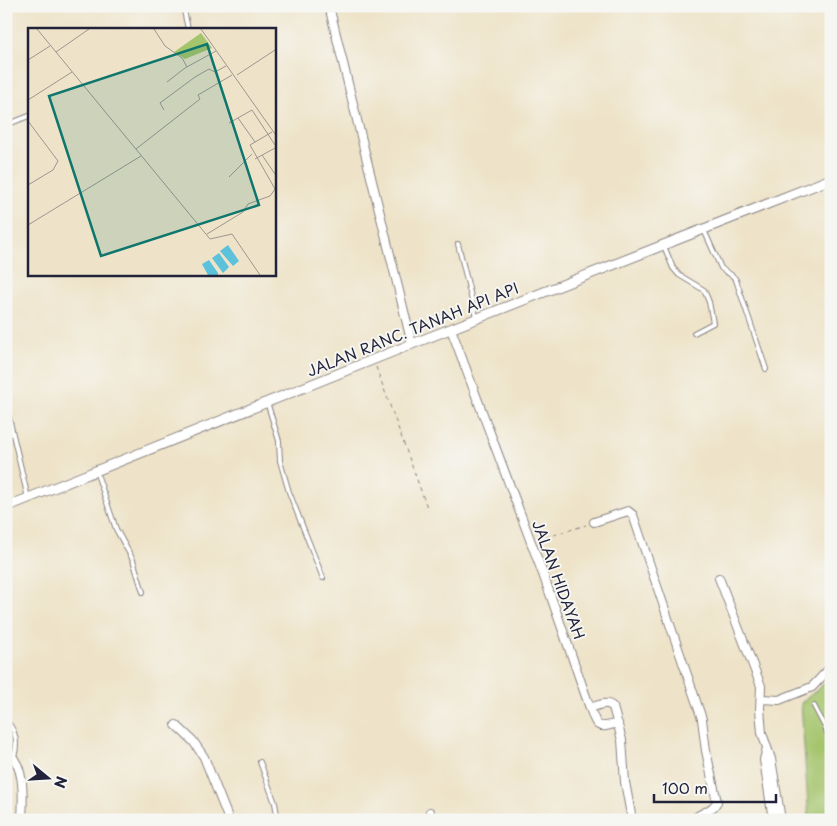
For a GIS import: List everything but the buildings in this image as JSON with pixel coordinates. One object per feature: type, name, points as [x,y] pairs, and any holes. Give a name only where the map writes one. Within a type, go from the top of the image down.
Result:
[{"type":"street","points":[[329,6],[412,344]]},
{"type":"street","name":"JALAN RANC. TANAH API API","points":[[6,507],[412,344],[831,180]]},
{"type":"street","name":"JALAN HIDAYAH","points":[[451,329],[543,574],[596,724],[602,728],[618,723]]},
{"type":"street","points":[[594,522],[622,511],[628,511],[633,515],[702,720],[706,751],[717,802],[714,808],[693,820]]},
{"type":"street","points":[[720,578],[762,686],[760,723],[771,759],[782,820]]},
{"type":"street","points":[[762,699],[778,700],[812,687],[831,667]]},
{"type":"street","points":[[590,708],[605,703],[613,707],[622,740],[627,803],[632,820]]},
{"type":"street","points":[[176,725],[193,741],[204,756],[228,820]]},
{"type":"street","points":[[767,748],[764,760],[773,820]]},
{"type":"street","points":[[6,751],[17,762],[21,777],[22,820]]},
{"type":"lane","points":[[183,6],[188,28]]},
{"type":"lane","points":[[6,124],[28,116]]},
{"type":"lane","points":[[704,230],[721,268],[734,276],[736,280],[766,369]]},
{"type":"lane","points":[[458,244],[476,319]]},
{"type":"lane","points":[[664,246],[673,268],[704,290],[713,323],[694,332]]},
{"type":"lane","points":[[267,402],[279,441],[280,461],[289,492],[323,578]]},
{"type":"lane","points":[[6,405],[28,498]]},
{"type":"lane","points":[[96,471],[116,529],[133,560],[144,592]]},
{"type":"lane","points":[[814,706],[831,742]]},
{"type":"lane","points":[[6,722],[15,732],[17,743],[14,757]]},
{"type":"lane","points":[[260,762],[276,803],[278,820]]},
{"type":"path","points":[[373,360],[428,510]]},
{"type":"path","points":[[530,543],[594,522]]},
{"type":"green space","points":[[831,678],[831,820],[809,820],[801,703]]}]
